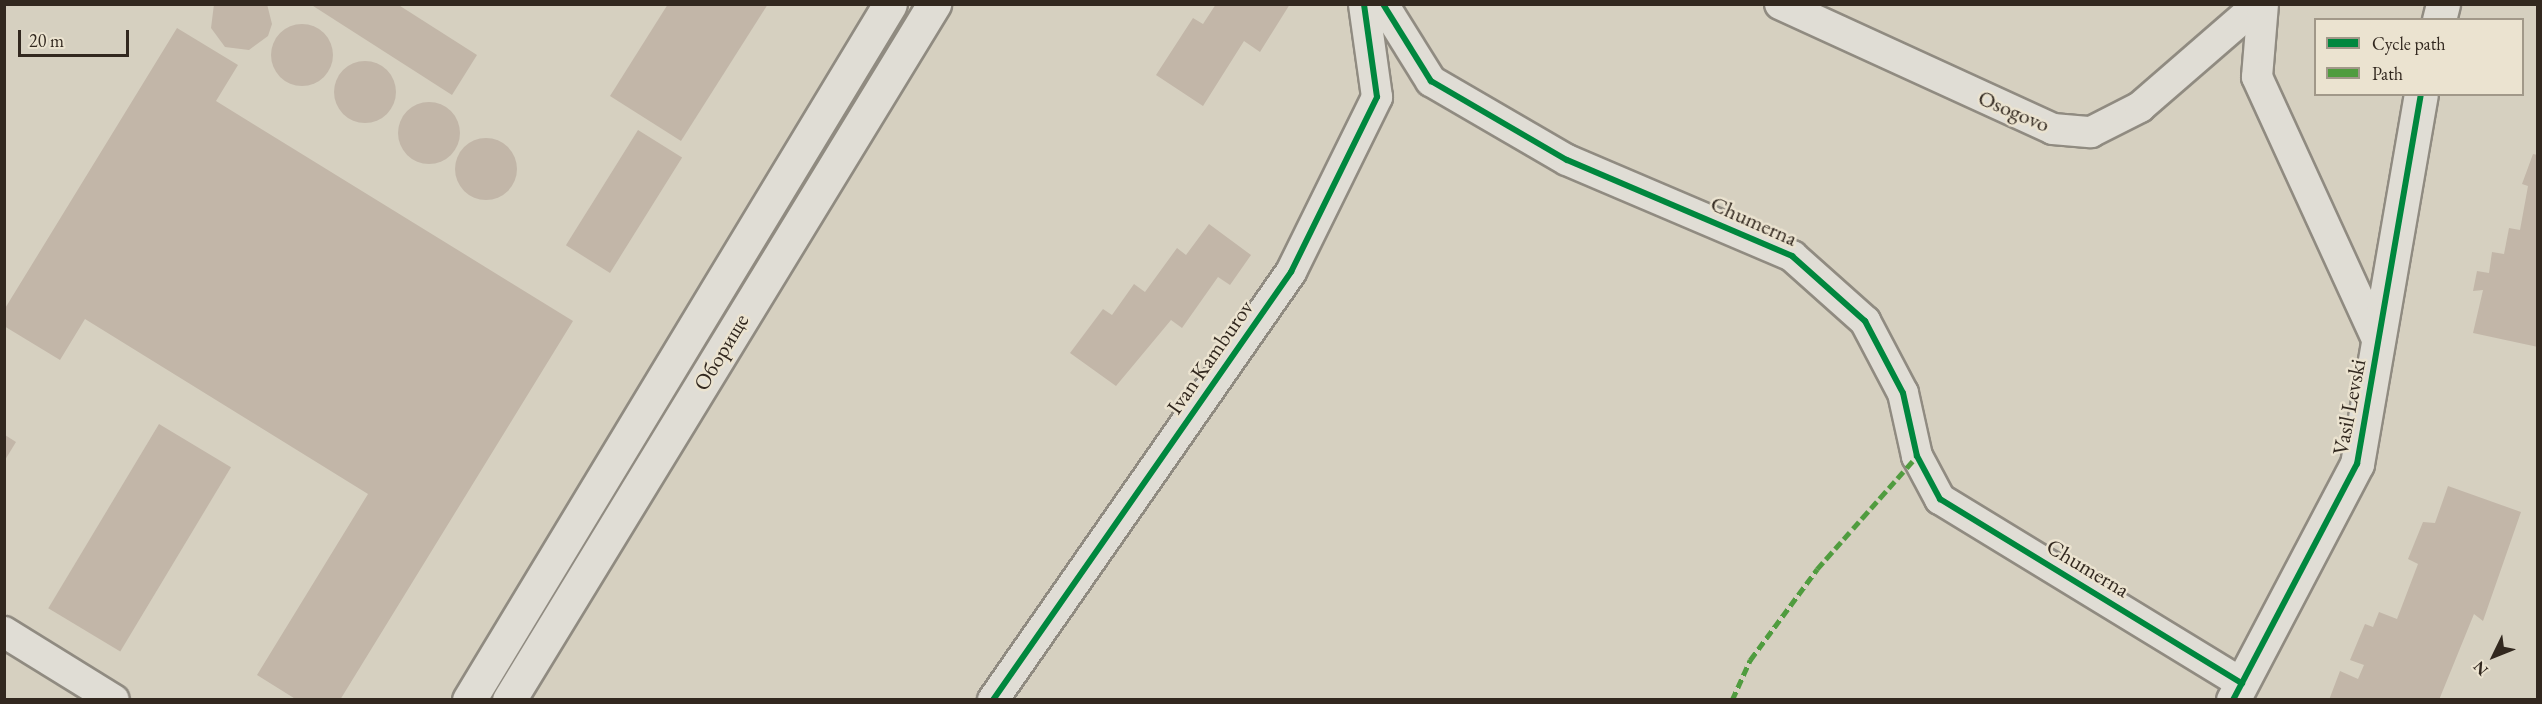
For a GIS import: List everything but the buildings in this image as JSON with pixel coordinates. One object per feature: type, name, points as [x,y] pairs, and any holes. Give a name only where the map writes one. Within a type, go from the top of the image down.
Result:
[{"type":"main road","name":"Оборище","points":[[469,699],[890,4]]},
{"type":"main road","name":"Оборище","points":[[509,699],[933,4]]},
{"type":"main road","name":"Vasil Levski","points":[[2238,691],[2357,464],[2421,96]]},
{"type":"street","name":"Ivan Kamburov","points":[[993,699],[1292,272],[1377,97],[1364,4]]},
{"type":"street","name":"Chumerna","points":[[1383,4],[1431,81],[1567,160],[1792,256],[1865,321],[1903,393],[1917,456],[1940,500],[2238,691]]},
{"type":"street","name":"Osogovo","points":[[1780,4],[2053,129],[2091,132],[2140,107],[2261,4]]},
{"type":"street","points":[[2261,4],[2257,77],[2379,343]]},
{"type":"street","points":[[4,632],[114,699]]},
{"type":"marked path","points":[[1732,700],[1750,660],[1817,569],[1917,456]]},
{"type":"cycle path","points":[[993,700],[1291,272],[1377,97],[1364,4]]},
{"type":"cycle path","points":[[1383,4],[1431,81],[1567,160],[1792,256],[1865,321],[1903,393],[1917,456],[1940,499],[2242,683]]},
{"type":"cycle path","points":[[2233,700],[2357,464],[2421,96]]}]
